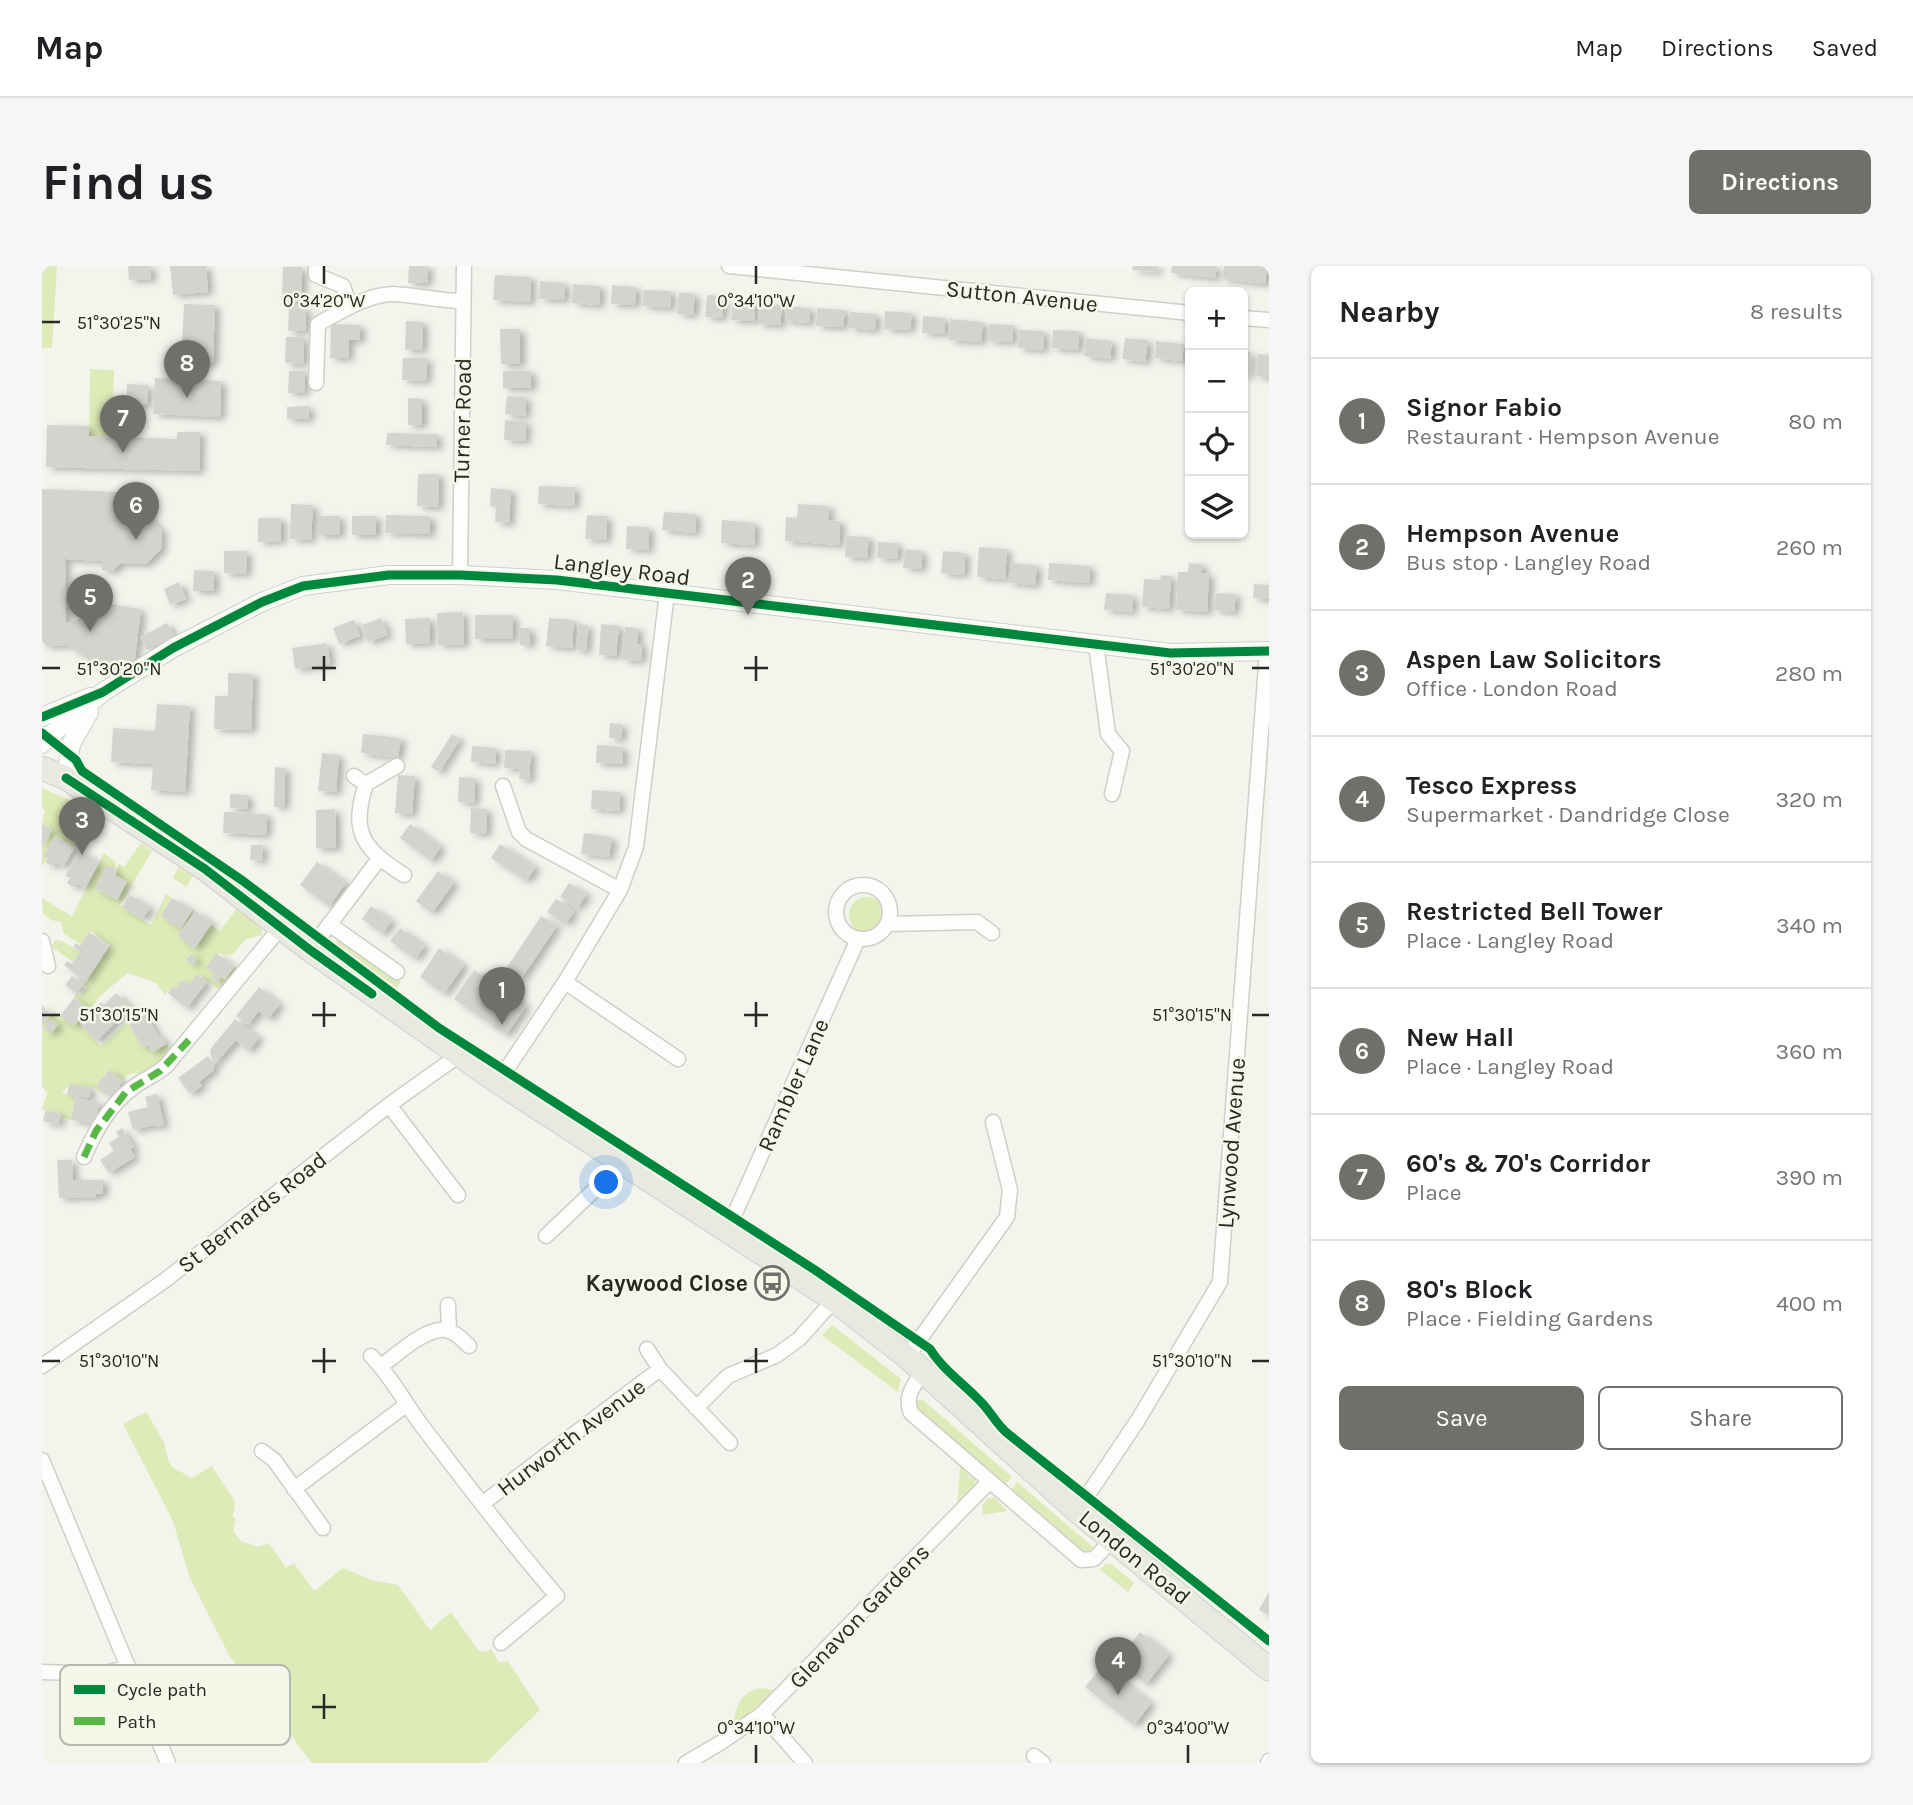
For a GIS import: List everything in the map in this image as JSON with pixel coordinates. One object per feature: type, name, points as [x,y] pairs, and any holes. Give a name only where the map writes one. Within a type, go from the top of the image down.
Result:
[{"type":"main road","name":"London Road","points":[[42,768],[66,778],[205,869],[310,950],[498,1082],[834,1300],[915,1364],[1077,1511],[1269,1669]]},
{"type":"street","points":[[316,266],[316,275],[343,286],[349,306]]},
{"type":"street","name":"Turner Road","points":[[460,575],[464,266]]},
{"type":"street","name":"Sutton Avenue","points":[[729,266],[1185,312]]},
{"type":"street","points":[[316,383],[318,324],[349,306],[391,294],[440,301],[463,301]]},
{"type":"street","points":[[1248,318],[1269,320]]},
{"type":"street","name":"Langley Road","points":[[42,744],[103,692],[173,648],[262,602],[303,586],[388,575],[460,575],[557,580],[1170,653],[1268,652]]},
{"type":"street","points":[[498,1082],[565,982],[620,890],[636,848],[667,593]]},
{"type":"street","points":[[1096,644],[1108,734],[1122,751],[1112,794]]},
{"type":"street","name":"Lynwood Avenue","points":[[1077,1511],[1138,1420],[1220,1282],[1268,652]]},
{"type":"street","name":"Langley Road","points":[[42,717],[103,692]]},
{"type":"street","name":"Langley Road","points":[[66,778],[68,754],[74,735],[103,692]]},
{"type":"street","points":[[397,766],[360,780],[360,832],[379,859],[404,875]]},
{"type":"street","points":[[503,786],[519,832],[526,839],[620,890]]},
{"type":"street","points":[[310,950],[379,859]]},
{"type":"street","points":[[888,925],[890,907],[881,891],[864,885],[856,886],[841,896],[836,914],[842,930],[858,939],[872,939],[888,925],[977,922],[992,933]]},
{"type":"street","points":[[329,925],[397,972]]},
{"type":"street","points":[[84,1157],[96,1131],[126,1092],[160,1071],[189,1040],[281,927]]},
{"type":"street","name":"Rambler Lane","points":[[727,1231],[858,939]]},
{"type":"street","points":[[42,941],[48,966]]},
{"type":"street","points":[[565,982],[678,1059]]},
{"type":"street","name":"St Bernards Road","points":[[42,1366],[164,1281],[389,1105],[459,1055]]},
{"type":"street","points":[[389,1105],[458,1195]]},
{"type":"street","points":[[993,1122],[1010,1190],[1007,1217],[915,1364],[906,1403],[911,1413],[1081,1560],[1094,1559],[1112,1540]]},
{"type":"street","points":[[546,1236],[604,1181],[615,1160]]},
{"type":"street","points":[[696,1408],[728,1376],[777,1355],[799,1339],[834,1300]]},
{"type":"street","points":[[448,1305],[449,1331],[469,1346]]},
{"type":"street","name":"Hurworth Avenue","points":[[449,1331],[439,1330],[376,1361],[406,1405],[556,1596],[501,1643]]},
{"type":"street","name":"Hurworth Avenue","points":[[647,1349],[660,1369],[730,1443]]},
{"type":"street","name":"Hurworth Avenue","points":[[482,1504],[660,1369]]},
{"type":"street","points":[[294,1489],[406,1405]]},
{"type":"street","points":[[262,1451],[274,1460],[323,1528]]},
{"type":"street","points":[[42,1460],[129,1665]]},
{"type":"street","name":"Glenavon Gardens","points":[[686,1763],[762,1714],[989,1482]]},
{"type":"street","points":[[42,1672],[60,1673]]},
{"type":"street","points":[[762,1714],[805,1763]]},
{"type":"street","points":[[161,1745],[168,1763]]},
{"type":"green space","points":[[42,266],[57,266],[52,348],[42,348]]},
{"type":"green space","points":[[90,369],[114,370],[113,404],[121,405],[120,436],[89,436]]},
{"type":"green space","points":[[42,788],[71,801],[65,811],[83,819],[79,827],[85,831],[64,867],[75,847],[55,836],[43,856],[47,858],[42,866],[42,847],[52,830],[42,824],[45,810],[42,808]]},
{"type":"green space","points":[[141,843],[152,851],[120,905],[122,907],[151,925],[166,894],[172,898],[161,916],[180,928],[192,910],[195,911],[178,936],[195,948],[211,925],[220,931],[237,908],[261,926],[262,935],[245,940],[232,955],[216,953],[206,967],[215,973],[212,978],[217,981],[234,967],[236,969],[220,990],[197,974],[188,984],[182,980],[175,989],[172,987],[165,995],[156,983],[128,973],[100,996],[80,1024],[101,1046],[128,1022],[143,1048],[148,1045],[152,1052],[166,1044],[173,1052],[158,1070],[127,1075],[123,1081],[108,1070],[96,1086],[108,1097],[95,1088],[69,1084],[62,1093],[75,1096],[71,1120],[60,1117],[61,1113],[42,1109],[47,1093],[42,1086],[42,1023],[55,1012],[75,1026],[88,1008],[74,998],[76,993],[80,996],[87,987],[84,985],[110,945],[91,931],[81,944],[64,934],[61,922],[51,920],[43,914],[42,898],[72,916],[104,853],[116,862],[114,869],[107,866],[95,888],[117,900],[127,882],[115,875],[119,864],[124,867]]},
{"type":"green space","points":[[178,867],[193,876],[186,887],[173,878]]},
{"type":"green space","points":[[867,897],[880,902],[885,915],[880,928],[867,933],[854,928],[849,915],[854,902]]},
{"type":"green space","points":[[338,937],[401,982],[394,991],[335,946]]},
{"type":"green space","points":[[55,940],[62,941],[80,952],[73,962],[52,947]]},
{"type":"green space","points":[[832,1325],[901,1379],[898,1392],[822,1335]]},
{"type":"green space","points":[[916,1400],[923,1400],[1012,1477],[1005,1485],[917,1408]]},
{"type":"green space","points":[[146,1412],[164,1442],[172,1467],[192,1478],[212,1466],[235,1502],[233,1531],[241,1541],[258,1547],[269,1543],[286,1568],[294,1563],[314,1591],[343,1568],[372,1580],[398,1585],[430,1630],[451,1612],[479,1651],[491,1649],[499,1662],[508,1661],[540,1710],[486,1763],[312,1763],[290,1734],[290,1665],[237,1665],[229,1655],[189,1576],[173,1521],[123,1424]]},
{"type":"green space","points":[[960,1466],[975,1479],[976,1490],[957,1507]]},
{"type":"green space","points":[[1017,1482],[1093,1547],[1089,1553],[1079,1551],[1010,1491]]},
{"type":"green space","points":[[995,1498],[1007,1511],[983,1515],[982,1505],[987,1499]]},
{"type":"green space","points":[[1105,1564],[1112,1564],[1134,1583],[1128,1592],[1100,1570]]},
{"type":"green space","points":[[763,1688],[777,1691],[736,1723],[734,1719],[742,1697]]},
{"type":"building","points":[[128,266],[151,266],[151,279],[129,280]]},
{"type":"building","points":[[170,266],[206,266],[208,292],[173,295]]},
{"type":"building","points":[[409,266],[428,266],[427,283],[408,283]]},
{"type":"building","points":[[1133,266],[1158,266],[1157,272],[1132,270]]},
{"type":"building","points":[[1172,266],[1217,266],[1215,278],[1171,273]]},
{"type":"building","points":[[1224,266],[1267,266],[1265,284],[1222,279]]},
{"type":"building","points":[[283,267],[302,267],[301,302],[282,302]]},
{"type":"building","points":[[495,275],[531,277],[530,302],[493,300]]},
{"type":"building","points":[[540,281],[565,283],[564,300],[539,299]]},
{"type":"building","points":[[573,284],[600,286],[599,305],[572,303]]},
{"type":"building","points":[[612,285],[636,287],[635,305],[611,304]]},
{"type":"building","points":[[644,290],[671,291],[670,308],[642,306]]},
{"type":"building","points":[[679,292],[695,294],[693,315],[677,314]]},
{"type":"building","points":[[707,295],[724,296],[722,318],[705,317]]},
{"type":"building","points":[[733,299],[755,300],[754,321],[731,320]]},
{"type":"building","points":[[759,303],[782,305],[780,325],[758,324]]},
{"type":"building","points":[[184,304],[215,305],[213,363],[181,362]]},
{"type":"building","points":[[786,306],[810,308],[809,323],[785,321]]},
{"type":"building","points":[[289,307],[306,308],[305,331],[288,331]]},
{"type":"building","points":[[817,308],[845,310],[843,327],[816,326]]},
{"type":"building","points":[[885,311],[912,313],[910,330],[884,329]]},
{"type":"building","points":[[850,312],[876,314],[875,330],[849,328]]},
{"type":"building","points":[[923,316],[945,318],[944,334],[922,333]]},
{"type":"building","points":[[950,319],[983,322],[981,342],[949,340]]},
{"type":"building","points":[[406,321],[423,322],[422,350],[405,350]]},
{"type":"building","points":[[331,324],[360,325],[360,340],[349,340],[348,358],[330,358]]},
{"type":"building","points":[[989,324],[1013,325],[1012,342],[988,341]]},
{"type":"building","points":[[500,329],[520,329],[520,364],[501,364]]},
{"type":"building","points":[[1019,330],[1044,331],[1043,350],[1018,348]]},
{"type":"building","points":[[1053,330],[1079,331],[1078,350],[1052,348]]},
{"type":"building","points":[[286,337],[304,337],[303,364],[285,363]]},
{"type":"building","points":[[1086,338],[1112,341],[1110,359],[1084,356]]},
{"type":"building","points":[[1125,338],[1148,340],[1145,362],[1122,359]]},
{"type":"building","points":[[1156,341],[1184,344],[1182,361],[1155,358]]},
{"type":"building","points":[[1248,352],[1251,352],[1248,376]]},
{"type":"building","points":[[1258,354],[1269,355],[1269,377],[1256,376]]},
{"type":"building","points":[[403,358],[427,358],[426,381],[402,380]]},
{"type":"building","points":[[289,371],[305,371],[304,393],[288,393]]},
{"type":"building","points":[[503,371],[531,371],[531,388],[503,388]]},
{"type":"building","points":[[155,378],[221,381],[220,417],[153,414]]},
{"type":"building","points":[[127,384],[148,385],[147,405],[127,405]]},
{"type":"building","points":[[507,396],[526,397],[525,416],[505,414]]},
{"type":"building","points":[[408,398],[422,399],[422,425],[408,425]]},
{"type":"building","points":[[309,406],[309,419],[287,419],[287,407]]},
{"type":"building","points":[[505,420],[526,422],[525,441],[504,440]]},
{"type":"building","points":[[47,425],[89,426],[89,436],[177,439],[177,432],[200,432],[199,471],[46,467]]},
{"type":"building","points":[[387,433],[437,434],[437,447],[386,445]]},
{"type":"building","points":[[418,474],[439,474],[438,507],[417,506]]},
{"type":"building","points":[[539,486],[575,487],[574,506],[538,504]]},
{"type":"building","points":[[491,488],[511,490],[509,523],[495,522],[496,507],[490,506]]},
{"type":"building","points":[[42,489],[142,493],[141,519],[151,519],[162,531],[161,549],[146,564],[120,563],[113,571],[102,570],[102,561],[65,559],[66,622],[71,623],[108,604],[141,609],[135,659],[123,666],[95,664],[67,645],[46,646],[42,641]]},
{"type":"building","points":[[291,504],[313,505],[311,540],[290,539]]},
{"type":"building","points":[[798,504],[829,506],[828,520],[840,521],[839,545],[785,541],[786,517],[797,518]]},
{"type":"building","points":[[664,512],[696,514],[695,533],[662,530]]},
{"type":"building","points":[[386,515],[430,516],[430,534],[385,533]]},
{"type":"building","points":[[587,515],[607,516],[606,540],[585,539]]},
{"type":"building","points":[[318,516],[340,516],[339,535],[318,535]]},
{"type":"building","points":[[352,516],[376,516],[376,535],[352,535]]},
{"type":"building","points":[[258,518],[281,518],[281,541],[258,542]]},
{"type":"building","points":[[722,520],[755,523],[754,545],[721,543]]},
{"type":"building","points":[[627,526],[649,527],[648,550],[626,549]]},
{"type":"building","points":[[846,536],[869,537],[867,558],[845,557]]},
{"type":"building","points":[[878,542],[898,543],[897,559],[877,558]]},
{"type":"building","points":[[979,547],[1007,549],[1005,579],[977,577]]},
{"type":"building","points":[[905,549],[922,551],[921,569],[903,568]]},
{"type":"building","points":[[224,551],[247,551],[246,574],[224,573]]},
{"type":"building","points":[[943,551],[965,553],[964,575],[941,573]]},
{"type":"building","points":[[1011,563],[1037,565],[1035,585],[1009,583]]},
{"type":"building","points":[[1049,563],[1090,566],[1089,583],[1048,580]]},
{"type":"building","points":[[1189,563],[1202,564],[1202,573],[1209,574],[1207,612],[1176,610],[1178,572],[1188,572]]},
{"type":"building","points":[[194,570],[214,571],[214,591],[193,591]]},
{"type":"building","points":[[1161,575],[1171,576],[1169,609],[1142,607],[1144,579],[1160,580]]},
{"type":"building","points":[[179,582],[186,599],[170,605],[164,589]]},
{"type":"building","points":[[1254,584],[1269,585],[1269,599],[1253,598]]},
{"type":"building","points":[[1106,593],[1133,595],[1132,612],[1104,610]]},
{"type":"building","points":[[1216,593],[1236,594],[1234,612],[1214,610]]},
{"type":"building","points":[[463,612],[464,644],[438,645],[437,613]]},
{"type":"building","points":[[475,615],[513,615],[513,639],[475,639]]},
{"type":"building","points":[[381,618],[388,635],[368,642],[362,625]]},
{"type":"building","points":[[430,618],[430,643],[406,644],[405,619]]},
{"type":"building","points":[[549,618],[574,620],[572,648],[546,646]]},
{"type":"building","points":[[354,620],[360,636],[339,644],[333,628]]},
{"type":"building","points":[[167,623],[174,636],[147,650],[140,637]]},
{"type":"building","points":[[578,624],[588,625],[586,651],[576,650]]},
{"type":"building","points":[[601,624],[619,626],[616,656],[599,655]]},
{"type":"building","points":[[625,627],[638,628],[637,644],[642,644],[641,661],[622,660]]},
{"type":"building","points":[[520,628],[530,628],[530,645],[520,645]]},
{"type":"building","points":[[327,643],[330,664],[295,669],[292,648]]},
{"type":"building","points":[[228,673],[253,674],[251,730],[214,729],[215,696],[228,696]]},
{"type":"building","points":[[157,704],[190,706],[185,792],[151,790],[153,764],[111,762],[113,728],[155,731]]},
{"type":"building","points":[[610,723],[622,724],[621,739],[609,738]]},
{"type":"building","points":[[363,734],[401,738],[398,758],[361,753]]},
{"type":"building","points":[[452,734],[460,739],[439,772],[431,767]]},
{"type":"building","points":[[597,745],[623,747],[623,764],[596,763]]},
{"type":"building","points":[[472,746],[496,748],[495,764],[471,762]]},
{"type":"building","points":[[505,750],[531,751],[529,780],[519,779],[520,769],[504,768]]},
{"type":"building","points":[[322,753],[339,755],[336,792],[318,791]]},
{"type":"building","points":[[275,767],[285,768],[284,807],[274,807]]},
{"type":"building","points":[[398,775],[415,776],[412,814],[395,813]]},
{"type":"building","points":[[459,777],[475,778],[474,803],[458,802]]},
{"type":"building","points":[[592,790],[620,792],[619,811],[591,809]]},
{"type":"building","points":[[230,794],[248,795],[248,809],[230,808]]},
{"type":"building","points":[[71,801],[95,814],[85,831],[79,827],[83,819],[65,811]]},
{"type":"building","points":[[471,808],[487,809],[486,834],[470,833]]},
{"type":"building","points":[[335,809],[336,848],[316,848],[316,810]]},
{"type":"building","points":[[224,812],[267,814],[266,835],[223,833]]},
{"type":"building","points":[[42,824],[52,830],[42,847]]},
{"type":"building","points":[[410,824],[441,847],[431,861],[400,838]]},
{"type":"building","points":[[584,833],[612,837],[609,857],[581,854]]},
{"type":"building","points":[[55,836],[75,847],[63,867],[55,862],[53,867],[45,862],[48,859],[43,856]]},
{"type":"building","points":[[500,844],[536,867],[526,881],[491,858]]},
{"type":"building","points":[[251,845],[263,845],[262,861],[250,860]]},
{"type":"building","points":[[80,851],[99,863],[85,888],[77,883],[75,888],[67,883],[70,878],[65,876]]},
{"type":"building","points":[[317,862],[346,883],[329,906],[300,885]]},
{"type":"building","points":[[107,865],[117,871],[115,875],[127,882],[117,900],[95,888]]},
{"type":"building","points":[[438,871],[454,883],[432,913],[416,901]]},
{"type":"building","points":[[569,883],[587,894],[577,908],[560,897]]},
{"type":"building","points":[[130,895],[151,907],[142,919],[122,907]]},
{"type":"building","points":[[172,898],[192,910],[181,929],[161,916]]},
{"type":"building","points":[[556,899],[574,911],[566,924],[547,912]]},
{"type":"building","points":[[371,906],[392,921],[382,934],[362,919]]},
{"type":"building","points":[[195,911],[212,923],[195,948],[178,936]]},
{"type":"building","points":[[541,916],[557,926],[521,979],[506,969]]},
{"type":"building","points":[[400,928],[425,946],[415,959],[390,941]]},
{"type":"building","points":[[89,932],[109,946],[86,981],[64,965],[67,961],[72,964],[80,952],[73,947],[76,943],[80,946]]},
{"type":"building","points":[[439,948],[464,965],[444,994],[420,977]]},
{"type":"building","points":[[216,953],[234,967],[225,980],[220,977],[217,982],[212,978],[215,973],[206,967]]},
{"type":"building","points":[[191,954],[197,960],[193,965],[186,960]]},
{"type":"building","points":[[474,970],[526,1006],[506,1035],[454,999]]},
{"type":"building","points":[[197,974],[207,982],[187,1008],[168,993],[182,980],[188,984]]},
{"type":"building","points":[[72,976],[83,984],[76,993],[65,985]]},
{"type":"building","points":[[259,987],[280,1004],[268,1019],[259,1011],[248,1025],[236,1016]]},
{"type":"building","points":[[116,993],[131,1007],[97,1041],[82,1027],[99,1010],[96,1007],[101,1002],[104,1005]]},
{"type":"building","points":[[74,998],[88,1008],[74,1026],[60,1016]]},
{"type":"building","points":[[42,1005],[49,1013],[49,1019],[42,1025]]},
{"type":"building","points":[[146,1014],[159,1038],[162,1036],[166,1044],[152,1053],[148,1045],[143,1048],[129,1024]]},
{"type":"building","points":[[51,1019],[58,1024],[51,1034],[44,1029]]},
{"type":"building","points":[[235,1019],[259,1038],[248,1051],[236,1040],[213,1066],[214,1070],[199,1082],[202,1086],[190,1094],[178,1078],[208,1056],[214,1064],[210,1051]]},
{"type":"building","points":[[109,1070],[123,1081],[119,1086],[124,1090],[115,1101],[96,1086]]},
{"type":"building","points":[[69,1084],[91,1087],[89,1098],[67,1095]]},
{"type":"building","points":[[157,1094],[164,1125],[133,1130],[128,1112],[148,1107],[145,1097]]},
{"type":"building","points":[[75,1098],[99,1102],[96,1124],[71,1120]]},
{"type":"building","points":[[46,1110],[61,1114],[58,1125],[43,1121]]},
{"type":"building","points":[[122,1128],[134,1147],[130,1149],[135,1157],[109,1173],[100,1160],[114,1151],[109,1143],[119,1137],[116,1132]]},
{"type":"building","points":[[57,1160],[72,1160],[73,1180],[103,1180],[103,1194],[96,1194],[96,1197],[59,1198]]},
{"type":"building","points":[[1269,1592],[1269,1615],[1259,1610]]},
{"type":"building","points":[[1140,1632],[1169,1655],[1146,1684],[1117,1661]]},
{"type":"building","points":[[1103,1665],[1151,1703],[1134,1725],[1085,1687]]},
{"type":"marked path","points":[[84,1157],[96,1131],[126,1092],[160,1071],[189,1040]]},
{"type":"cycle path","points":[[42,717],[103,692],[173,648],[262,602],[303,586],[389,575],[460,575],[557,580],[1170,653],[1269,651]]},
{"type":"cycle path","points":[[42,733],[76,760],[82,771],[243,881],[439,1028],[815,1270],[930,1349],[1007,1433],[1269,1641]]},
{"type":"cycle path","points":[[66,778],[205,869],[372,994]]},
{"type":"place","name":"80's Block","points":[[187,398]]},
{"type":"place","name":"60's & 70's Corridor","points":[[123,453]]},
{"type":"place","name":"New Hall","points":[[136,540]]},
{"type":"place","name":"Hempson Avenue","points":[[748,615]]},
{"type":"place","name":"Restricted Bell Tower","points":[[90,632]]},
{"type":"place","name":"Aspen Law Solicitors","points":[[82,855]]},
{"type":"place","name":"Signor Fabio","points":[[502,1025]]},
{"type":"place","name":"Kaywood Close","points":[[772,1283]]},
{"type":"place","name":"Tesco Express","points":[[1118,1695]]}]
